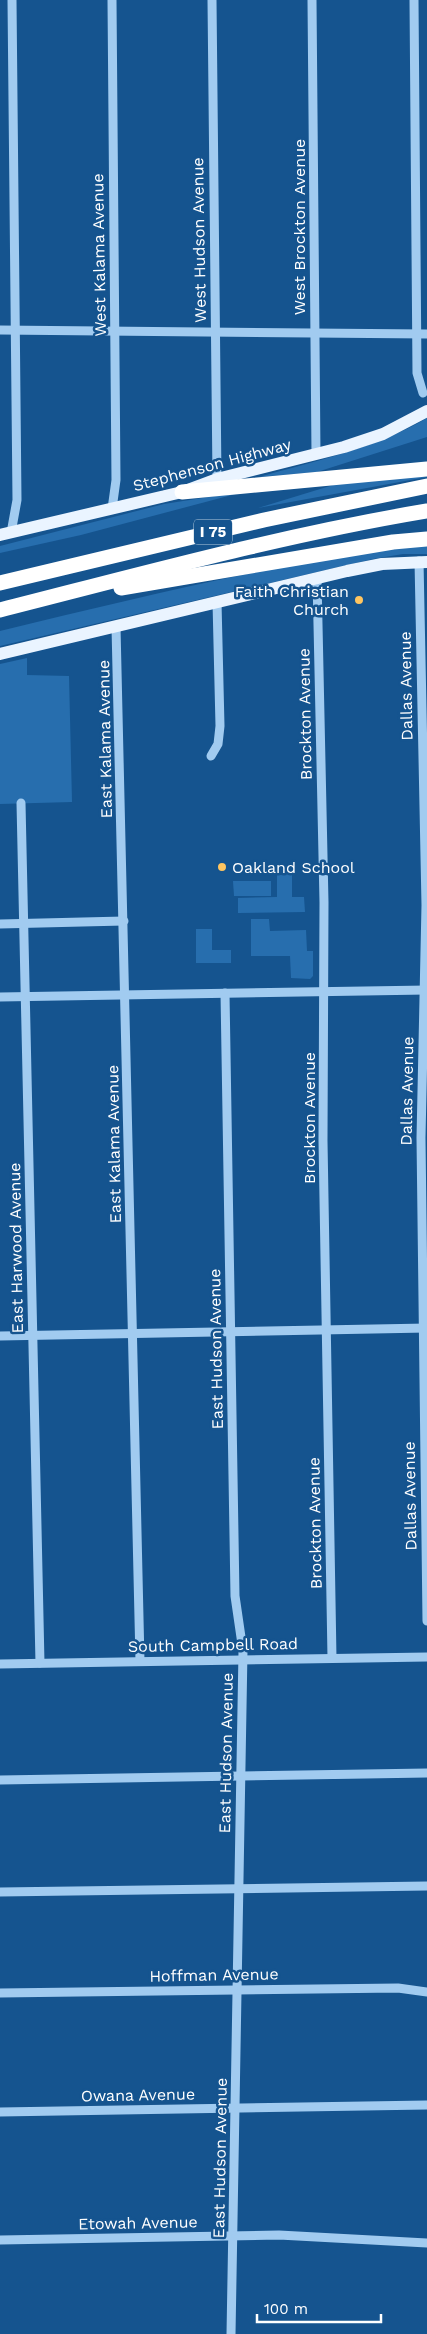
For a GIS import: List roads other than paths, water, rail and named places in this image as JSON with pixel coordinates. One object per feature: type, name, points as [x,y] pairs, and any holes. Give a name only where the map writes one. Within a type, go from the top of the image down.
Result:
[{"type":"highway","points":[[182,492],[427,469]]},
{"type":"highway","name":"I 75","points":[[0,583],[264,520],[427,486]]},
{"type":"highway","name":"I 75","points":[[0,610],[317,532],[427,511]]},
{"type":"highway","points":[[62,594],[149,584],[393,542],[427,539]]},
{"type":"main road","name":"Stephenson Highway","points":[[6,534],[182,492],[217,479],[316,454],[383,434],[427,411]]},
{"type":"main road","points":[[0,654],[317,578],[382,564],[423,561]]},
{"type":"street","points":[[6,534],[16,500],[12,0]]},
{"type":"street","name":"West Kalama Avenue","points":[[112,0],[116,480],[112,509]]},
{"type":"street","name":"West Hudson Avenue","points":[[212,0],[217,479]]},
{"type":"street","name":"West Brockton Avenue","points":[[312,0],[316,454]]},
{"type":"street","points":[[414,0],[417,373],[423,393]]},
{"type":"street","points":[[0,330],[427,334]]},
{"type":"street","name":"Dallas Avenue","points":[[423,561],[426,906],[421,1138],[425,1328],[427,1621]]},
{"type":"street","name":"Brockton Avenue","points":[[317,578],[324,902],[323,1141],[332,1658]]},
{"type":"street","points":[[211,756],[218,744],[220,726],[217,602]]},
{"type":"street","name":"East Kalama Avenue","points":[[116,626],[140,1661]]},
{"type":"street","name":"East Harwood Avenue","points":[[21,803],[40,1663]]},
{"type":"street","points":[[0,924],[124,922]]},
{"type":"street","points":[[0,997],[425,990]]},
{"type":"street","name":"East Hudson Avenue","points":[[225,994],[235,1596],[243,1659],[231,2334]]},
{"type":"street","points":[[0,1336],[425,1328]]},
{"type":"street","name":"South Campbell Road","points":[[0,1664],[427,1657]]},
{"type":"street","points":[[0,1780],[427,1773]]},
{"type":"street","points":[[0,1892],[427,1886]]},
{"type":"street","name":"Hoffman Avenue","points":[[0,1993],[408,1988],[427,1992]]},
{"type":"street","name":"Owana Avenue","points":[[0,2112],[427,2105]]},
{"type":"street","name":"Etowah Avenue","points":[[0,2240],[279,2236],[427,2243]]},
{"type":"place","name":"Faith Christian Church","points":[[359,600]]},
{"type":"place","name":"Oakland School","points":[[222,867]]}]
